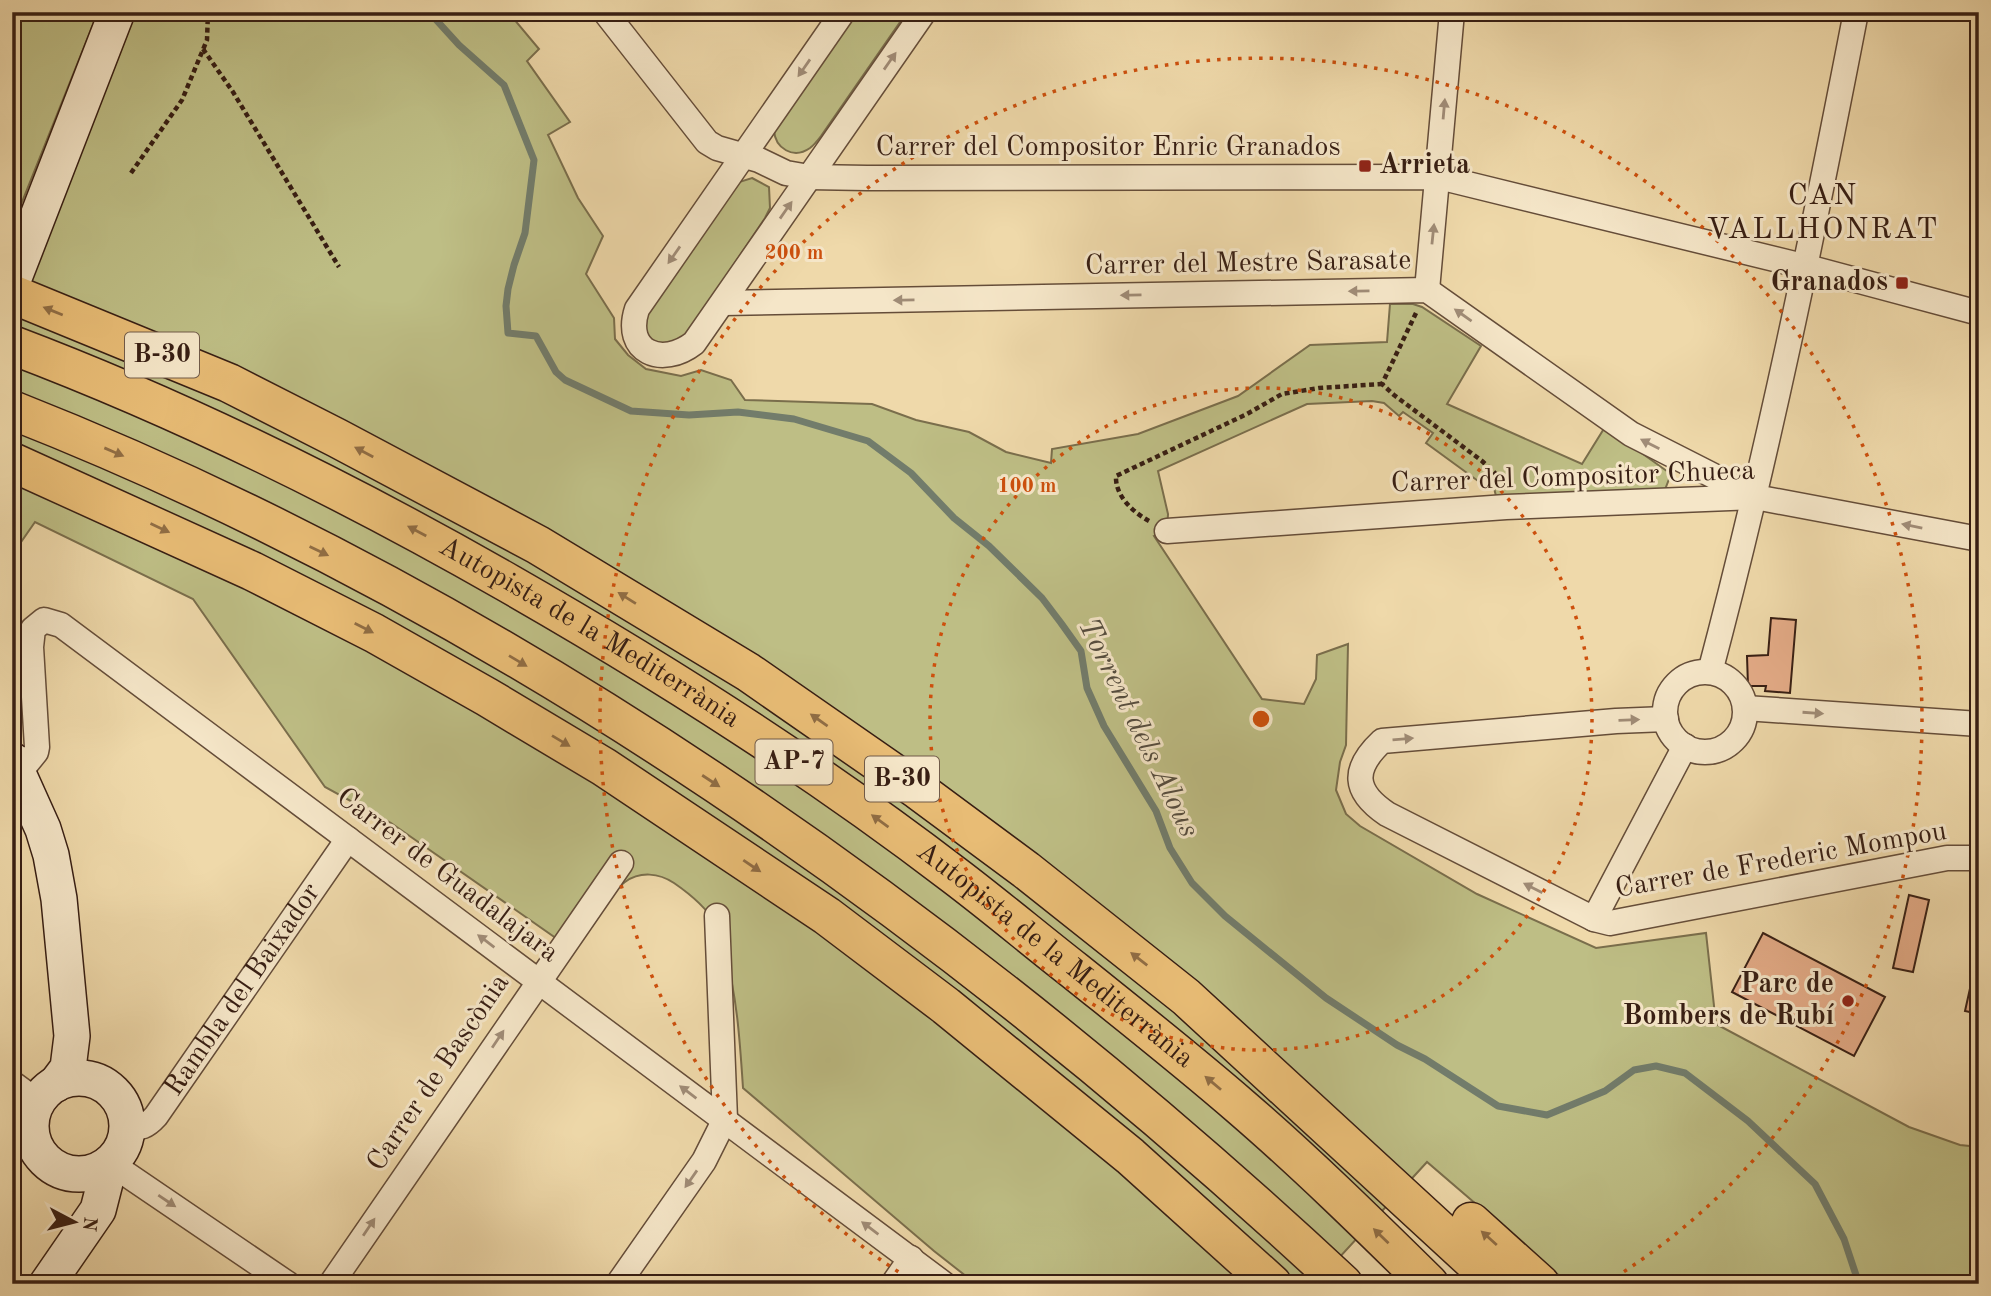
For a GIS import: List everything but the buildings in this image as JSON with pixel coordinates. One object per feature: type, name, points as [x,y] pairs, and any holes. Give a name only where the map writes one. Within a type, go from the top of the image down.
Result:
[{"type":"highway","name":"B-30","points":[[12,294],[229,383],[337,438],[538,545],[748,672],[1026,870],[1186,997],[1498,1284]]},
{"type":"highway","name":"Autopista de la Mediterrània","points":[[12,345],[73,368],[237,441],[356,498],[648,666],[846,797],[954,875],[1243,1108],[1429,1284]]},
{"type":"highway","name":"Autopista de la Mediterrània","points":[[12,410],[152,468],[348,565],[485,641],[631,729],[736,797],[868,890],[1021,1007],[1239,1187],[1342,1284]]},
{"type":"highway","points":[[22,465],[252,571],[374,633],[593,760],[827,916],[946,1006],[1130,1156],[1272,1284]]},
{"type":"highway","points":[[1186,997],[1278,1059],[1375,1137],[1540,1284]]},
{"type":"highway","points":[[1042,1086],[1244,1284]]},
{"type":"street","points":[[12,283],[117,12]]},
{"type":"street","name":"Carrer del Compositor Enric Granados","points":[[605,12],[707,142],[717,148],[759,160],[786,173],[809,177],[1439,177],[1807,267],[1979,313]]},
{"type":"street","points":[[843,12],[637,309],[633,321],[634,332],[640,345],[650,352],[667,356],[682,353],[694,343],[924,12]]},
{"type":"street","points":[[1427,290],[1452,12]]},
{"type":"street","points":[[1710,672],[1755,497],[1807,267],[1856,12]]},
{"type":"street","name":"Carrer del Mestre Sarasate","points":[[723,303],[1427,290],[1631,434],[1755,497]]},
{"type":"street","name":"Carrer del Compositor Chueca","points":[[1167,531],[1506,507],[1755,497],[1979,539]]},
{"type":"street","name":"Carrer de Guadalajara","points":[[16,766],[36,752],[37,747],[31,647],[33,628],[44,620],[61,625],[944,1284]]},
{"type":"street","points":[[1710,672],[1724,676],[1735,685],[1745,708],[1744,722],[1738,735],[1724,747],[1711,752],[1692,750],[1685,746],[1670,732],[1666,719],[1666,703],[1671,690],[1681,680],[1693,674],[1710,672]]},
{"type":"street","points":[[1745,708],[1979,724]]},
{"type":"street","points":[[1666,719],[1382,741],[1368,754],[1361,767],[1362,787],[1371,803],[1594,919],[1685,746]]},
{"type":"street","points":[[16,766],[36,809],[51,855],[59,899],[72,1036],[68,1068],[37,1087],[32,1117],[33,1143],[42,1157],[54,1168],[79,1175],[96,1172],[110,1163],[126,1140],[127,1125],[124,1108],[115,1094],[87,1071],[72,1036]]},
{"type":"street","name":"Rambla del Baixador","points":[[127,1125],[148,1125],[156,1116],[348,839]]},
{"type":"street","name":"Carrer de Frederic Mompou","points":[[1594,919],[1610,923],[1947,859],[1979,859]]},
{"type":"street","name":"Carrer de Bascònia","points":[[331,1284],[621,863]]},
{"type":"street","points":[[618,1284],[704,1161],[724,1119],[717,916]]},
{"type":"street","points":[[37,1087],[80,1079],[89,1079],[104,1085]]},
{"type":"street","points":[[47,1284],[98,1210],[110,1163]]},
{"type":"street","points":[[110,1163],[288,1284]]},
{"type":"street","points":[[67,1173],[75,1188],[78,1204],[67,1252]]},
{"type":"street","points":[[893,1284],[911,1258]]},
{"type":"path","points":[[131,173],[182,100],[207,40],[208,12]]},
{"type":"path","points":[[203,49],[233,92],[339,267]]},
{"type":"path","points":[[1382,384],[1427,290]]},
{"type":"path","points":[[1167,531],[1135,513],[1116,486],[1116,476],[1247,414],[1282,394],[1319,387],[1382,384],[1498,476],[1513,508],[1506,507]]},
{"type":"green space","points":[[12,12],[98,12],[12,227]]},
{"type":"green space","points":[[136,12],[508,12],[539,49],[527,61],[570,122],[548,135],[578,198],[603,236],[586,274],[614,318],[615,339],[628,355],[646,369],[681,376],[701,370],[731,380],[745,400],[872,404],[916,420],[969,432],[1006,452],[1051,463],[1052,449],[1138,434],[1238,396],[1310,345],[1387,342],[1390,304],[1413,304],[1422,307],[1481,346],[1447,404],[1582,464],[1605,427],[1671,474],[1664,492],[1496,496],[1494,488],[1478,481],[1426,443],[1433,433],[1403,412],[1399,416],[1384,403],[1372,401],[1307,404],[1158,471],[1168,514],[1167,531],[1154,536],[1262,699],[1304,704],[1316,679],[1317,655],[1348,644],[1346,745],[1340,762],[1336,790],[1346,814],[1360,826],[1477,894],[1596,948],[1706,933],[1716,1024],[1909,1127],[1960,1145],[1979,1147],[1979,1284],[1569,1284],[1427,1162],[1315,1284],[1144,1284],[1139,1280],[1136,1284],[976,1284],[743,1088],[735,1001],[719,934],[716,924],[707,912],[686,892],[656,875],[631,878],[602,905],[573,950],[391,823],[325,787],[193,599],[35,522],[12,555],[12,258],[36,266]]},
{"type":"green space","points":[[852,12],[907,12],[816,142],[810,148],[797,153],[786,150],[778,142],[774,130]]},
{"type":"green space","points":[[752,178],[769,187],[770,208],[765,218],[684,339],[656,342],[647,333],[646,325],[656,295],[736,183]]},
{"type":"waterway","name":"Torrent dels Alous","points":[[429,12],[459,45],[504,85],[534,160],[525,233],[508,289],[508,333],[536,336],[556,372],[565,380],[631,411],[689,415],[738,412],[794,419],[868,441],[911,473],[954,518],[989,546],[1042,598],[1061,623],[1081,651],[1087,688],[1104,726],[1156,811],[1170,848],[1192,883],[1225,916],[1326,998],[1498,1106],[1547,1115],[1605,1091],[1634,1070],[1656,1066],[1685,1073],[1748,1121],[1815,1184],[1844,1239],[1859,1284]]},
{"type":"place","name":"Arrieta","points":[[1365,166]]},
{"type":"place","name":"Granados","points":[[1902,283]]},
{"type":"place","name":"Parc de Bombers de Rubí","points":[[1848,1001]]},
{"type":"district","name":"CAN VALLHONRAT","points":[[1823,213]]}]
